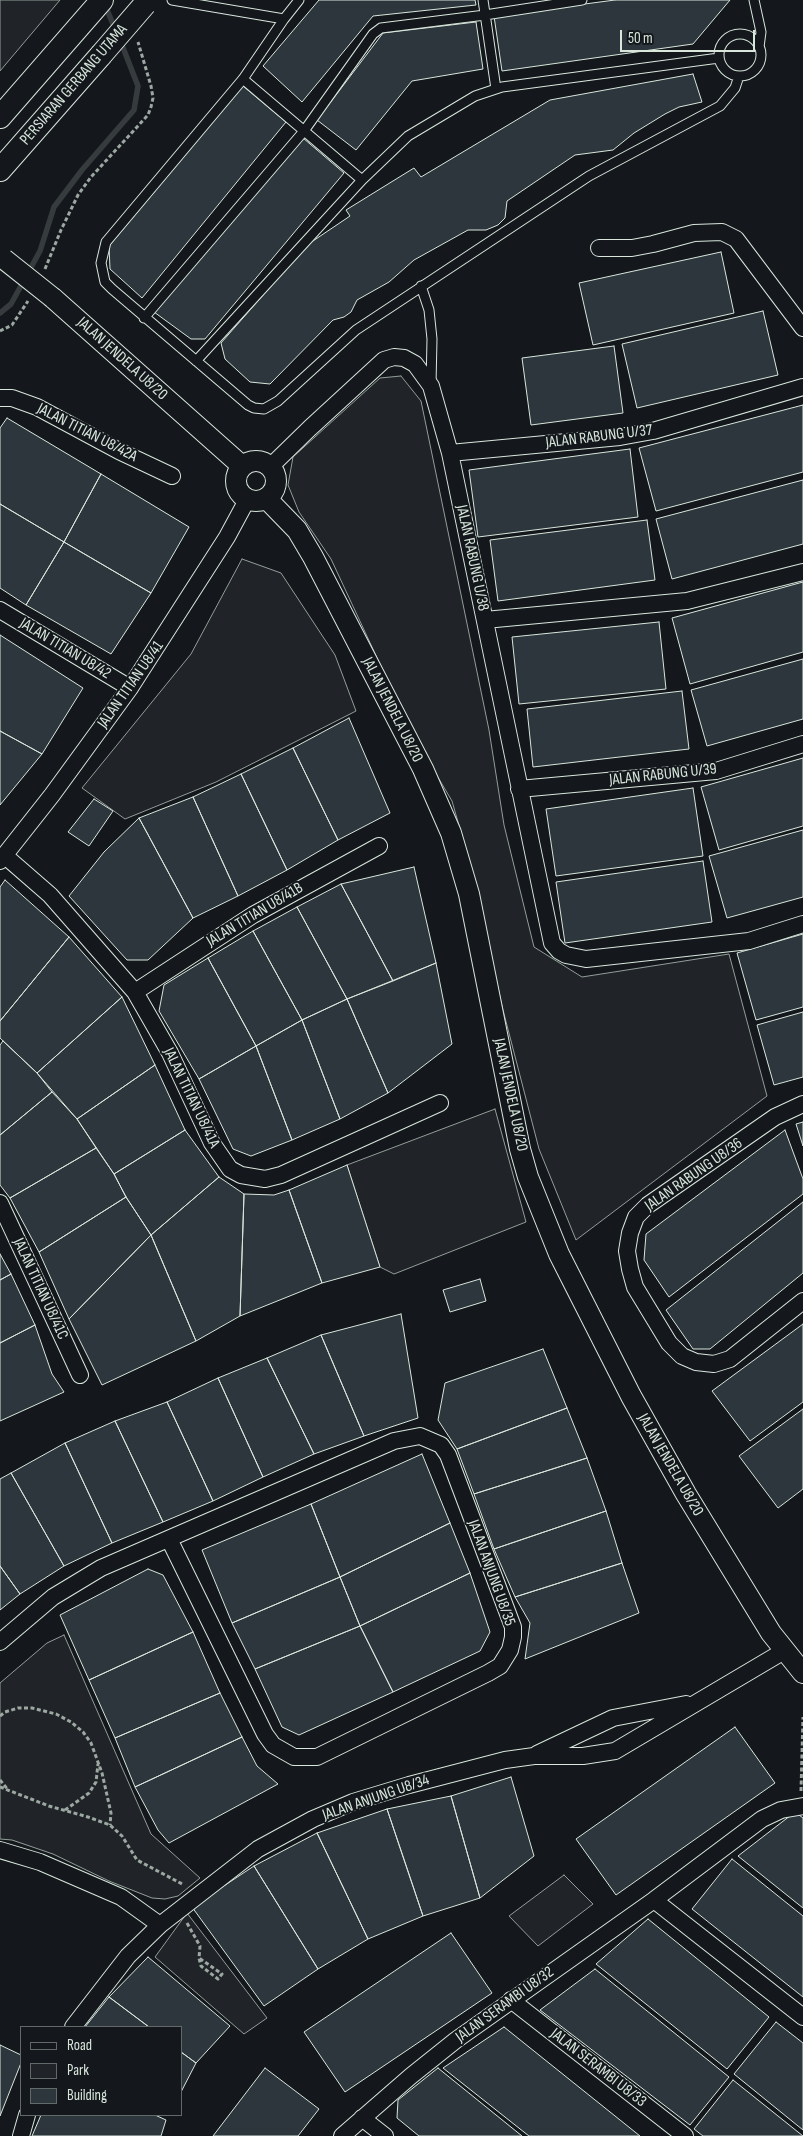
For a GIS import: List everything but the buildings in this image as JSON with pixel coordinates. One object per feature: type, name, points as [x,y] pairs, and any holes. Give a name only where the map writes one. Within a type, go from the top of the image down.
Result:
[{"type":"main road","points":[[0,117],[102,0]]},
{"type":"main road","name":"PERSIARAN GERBANG UTAMA","points":[[0,170],[147,2]]},
{"type":"street","points":[[599,248],[632,248],[694,233],[722,232],[736,239],[803,328]]},
{"type":"street","name":"JALAN JENDELA U8/20","points":[[2,257],[53,298],[242,466]]},
{"type":"street","name":"JALAN RABUNG U/38","points":[[270,467],[384,360],[394,357],[404,358],[415,364],[431,386],[450,453],[552,943],[566,955],[586,959],[749,941],[803,924]]},
{"type":"street","name":"JALAN RABUNG U/37","points":[[450,453],[620,437],[653,431],[803,387]]},
{"type":"street","name":"JALAN TITIAN U8/42A","points":[[0,398],[12,398],[37,407],[119,451],[172,476]]},
{"type":"street","points":[[256,461],[270,467],[276,478],[274,490],[257,499],[238,492],[236,476],[242,466],[256,461]]},
{"type":"street","name":"JALAN JENDELA U8/20","points":[[257,499],[297,530],[423,769],[452,833],[471,904],[520,1148],[528,1177],[559,1254],[631,1396],[686,1494],[784,1651],[803,1673]]},
{"type":"street","name":"JALAN TITIAN U8/41","points":[[2,858],[52,795],[130,688],[227,537],[257,499]]},
{"type":"street","points":[[485,620],[687,601],[803,572]]},
{"type":"street","name":"JALAN TITIAN U8/42","points":[[0,610],[130,688]]},
{"type":"street","name":"JALAN RABUNG U/39","points":[[520,789],[716,771],[803,744]]},
{"type":"street","name":"JALAN TITIAN U8/41B","points":[[134,992],[253,915],[379,846]]},
{"type":"street","name":"JALAN TITIAN U8/41A","points":[[2,858],[50,895],[134,992],[170,1053],[212,1142],[230,1169],[241,1176],[265,1179],[282,1175],[440,1103]]},
{"type":"street","name":"JALAN RABUNG U8/36","points":[[803,1104],[776,1117],[648,1205],[636,1216],[630,1233],[628,1251],[635,1287],[669,1343],[682,1356],[696,1362],[714,1364],[730,1358],[803,1301]]},
{"type":"street","name":"JALAN TITIAN U8/41C","points":[[0,1203],[80,1375]]},
{"type":"street","name":"JALAN ANJUNG U8/35","points":[[0,1642],[53,1598],[93,1573],[240,1506],[394,1440],[420,1436],[441,1445],[448,1455],[513,1627],[510,1650],[500,1666],[488,1674],[317,1757],[294,1757],[273,1745],[265,1734],[169,1539]]},
{"type":"street","name":"JALAN ANJUNG U8/34","points":[[74,2026],[128,1956],[160,1925],[258,1849],[313,1819],[354,1802],[457,1771],[534,1756],[583,1756],[614,1751],[784,1651]]},
{"type":"street","name":"JALAN ANJUNG U8/34","points":[[534,1756],[613,1718],[656,1711],[705,1698]]},
{"type":"street","name":"JALAN SERAMBI U8/32","points":[[342,2136],[411,2076],[511,2000],[654,1900],[762,1819],[781,1810],[802,1806]]},
{"type":"street","points":[[0,1850],[40,1862],[120,1897],[160,1925]]},
{"type":"street","points":[[654,1900],[803,2017]]},
{"type":"street","name":"JALAN SERAMBI U8/33","points":[[511,2000],[685,2136]]},
{"type":"street","points":[[21,2136],[27,2116]]},
{"type":"street","points":[[362,2118],[385,2136]]},
{"type":"lane","points":[[172,0],[284,19]]},
{"type":"lane","points":[[299,0],[243,79],[106,242],[100,263],[105,282],[144,318],[248,405],[264,409],[278,401],[356,330],[421,286],[589,176],[720,106],[735,88],[739,76]]},
{"type":"lane","points":[[483,0],[496,89]]},
{"type":"lane","points":[[144,318],[304,131],[373,34],[381,28],[582,0]]},
{"type":"lane","points":[[754,0],[760,25],[760,47],[760,61],[757,67],[752,72],[739,76],[724,69],[719,58],[719,52],[726,40],[738,34],[751,37],[760,47]]},
{"type":"lane","points":[[196,361],[362,180],[408,136],[475,96],[496,89],[719,58]]},
{"type":"lane","points":[[243,79],[362,180]]},
{"type":"lane","points":[[421,286],[429,310],[432,339],[431,386]]},
{"type":"path","points":[[41,277],[78,194],[91,177],[148,115],[152,107],[151,86],[135,35]]},
{"type":"path","points":[[0,331],[12,325],[32,294]]},
{"type":"path","points":[[0,1716],[5,1712],[18,1708],[32,1708],[56,1714],[71,1722],[83,1732],[91,1743],[98,1761],[112,1813],[110,1825]]},
{"type":"path","points":[[802,1806],[803,1717]]},
{"type":"path","points":[[64,1811],[89,1793],[96,1782],[98,1761]]},
{"type":"path","points":[[0,1780],[11,1793]]},
{"type":"path","points":[[0,1788],[110,1825],[122,1836],[136,1860],[175,1880],[197,1896]]},
{"type":"path","points":[[179,1910],[200,1946],[199,1958],[201,1966],[218,1979],[222,1974],[199,1958]]},
{"type":"green space","points":[[0,0],[60,0],[0,71]]},
{"type":"green space","points":[[401,376],[421,401],[489,730],[504,825],[534,947],[582,977],[729,954],[767,1096],[576,1240],[539,1149],[503,1010],[470,864],[452,801],[413,735],[331,559],[299,512],[288,485],[293,457],[380,378]]},
{"type":"green space","points":[[242,559],[281,573],[335,655],[356,711],[216,782],[125,819],[82,788],[191,654]]},
{"type":"green space","points":[[495,1109],[526,1222],[394,1274],[380,1267],[347,1165]]},
{"type":"green space","points":[[64,1635],[151,1834],[200,1878],[178,1896],[165,1899],[152,1898],[109,1881],[53,1854],[12,1840],[0,1839],[0,1683],[47,1643]]},
{"type":"green space","points":[[564,1875],[593,1904],[538,1946],[509,1916]]},
{"type":"green space","points":[[187,1913],[267,2018],[244,2034],[155,1957]]},
{"type":"waterway","points":[[105,5],[115,29]]},
{"type":"waterway","points":[[0,313],[11,304],[40,251],[54,207],[82,170],[134,110],[138,86],[120,40]]}]
